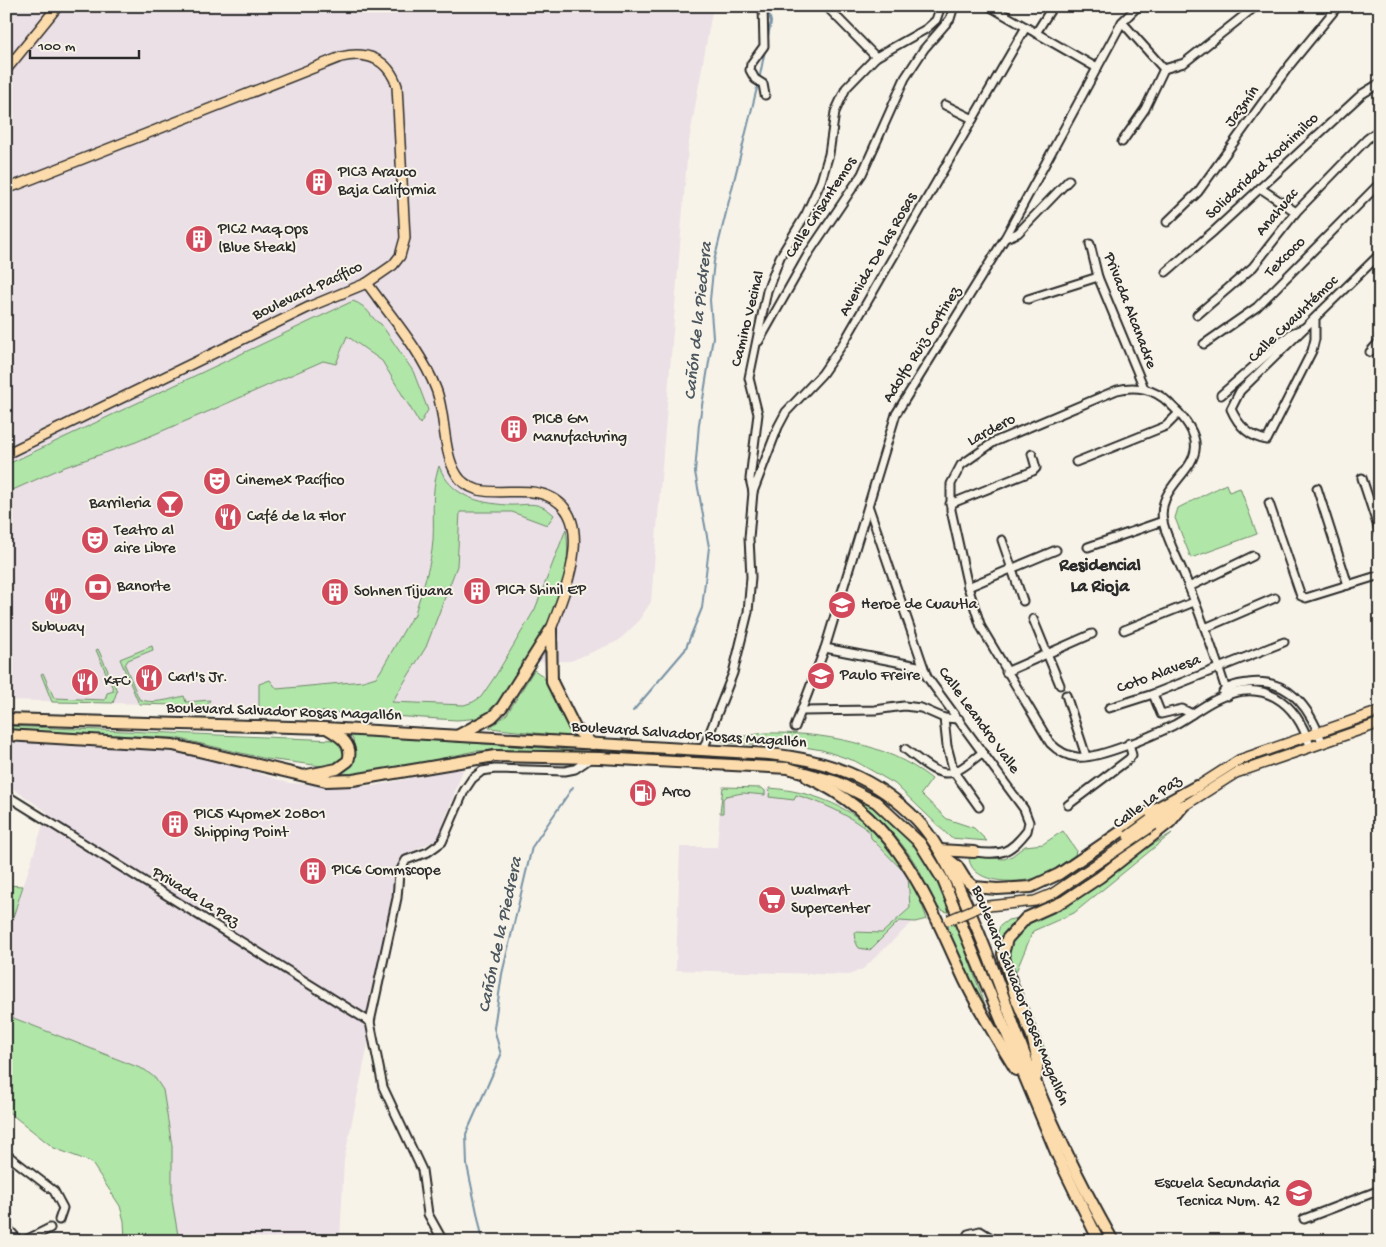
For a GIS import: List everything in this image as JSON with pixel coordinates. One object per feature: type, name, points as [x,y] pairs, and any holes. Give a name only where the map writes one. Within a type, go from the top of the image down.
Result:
[{"type":"highway","points":[[458,736],[492,717],[502,707],[551,629]]},
{"type":"highway","points":[[551,629],[552,682],[575,728],[593,744]]},
{"type":"highway","points":[[6,714],[21,719]]},
{"type":"highway","name":"Boulevard Salvador Rosas Magallón","points":[[6,719],[325,728],[703,750],[797,757],[822,762],[842,770],[880,789],[896,800],[924,828],[939,851],[974,919],[1036,1079],[1083,1183],[1113,1241]]},
{"type":"highway","points":[[301,776],[337,769],[348,761],[350,753],[347,743],[337,734],[325,728]]},
{"type":"highway","name":"Boulevard Salvador Rosas Magallón","points":[[6,735],[173,745],[326,781],[353,780],[461,760],[495,756],[591,758],[788,768],[820,776],[862,794],[890,814],[920,843],[943,880],[1058,1157],[1099,1241]]},
{"type":"highway","points":[[788,768],[827,788],[860,811],[902,855],[943,920],[986,1020],[1033,1098]]},
{"type":"highway","points":[[939,851],[960,870],[965,879],[974,887],[997,889],[1032,888],[1059,874],[1148,813],[1197,786]]},
{"type":"highway","points":[[1036,1079],[1038,1062],[1032,1036],[1016,998],[1002,954],[1007,939],[1026,918],[1064,901],[1100,877],[1166,826],[1184,805]]},
{"type":"highway","points":[[939,851],[974,852]]},
{"type":"highway","points":[[960,870],[960,861],[974,852]]},
{"type":"main road","points":[[6,70],[58,6]]},
{"type":"main road","name":"Boulevard Pacífico","points":[[6,187],[14,186],[341,57],[364,54],[371,56],[389,70],[397,86],[405,238],[400,256],[393,265],[367,283],[311,306],[6,454]]},
{"type":"main road","points":[[367,283],[427,367],[437,391],[448,448],[456,475],[478,490],[547,496],[565,508],[574,531],[572,562],[551,629]]},
{"type":"main road","name":"Calle La Paz","points":[[1152,823],[1197,786],[1239,760],[1306,735],[1380,711]]},
{"type":"main road","name":"Calle La Paz","points":[[943,920],[981,902],[1030,897],[1052,889],[1152,823],[1236,772],[1380,723]]},
{"type":"street","points":[[763,6],[764,46],[750,70],[755,79],[763,84],[765,95]]},
{"type":"street","name":"Camino Vecinal","points":[[703,750],[726,694],[744,635],[751,577],[749,538],[753,492],[750,479],[758,414],[749,378],[760,320],[772,276],[806,214],[821,181],[829,154],[834,112],[839,100],[851,83],[876,57],[926,29],[936,20],[941,6]]},
{"type":"street","name":"Calle Crisantemos","points":[[756,347],[810,251],[862,174],[905,78],[924,49],[950,19],[954,6]]},
{"type":"street","points":[[989,6],[1097,68]]},
{"type":"street","points":[[1036,33],[1053,6]]},
{"type":"street","name":"Adolfo Ruiz Cortinez","points":[[795,727],[825,648],[896,414],[1005,238],[1122,22],[1138,6]]},
{"type":"street","points":[[1122,142],[1145,108],[1164,69],[1184,63],[1256,6]]},
{"type":"street","name":"Jazmín","points":[[1167,222],[1198,192],[1289,66],[1338,6]]},
{"type":"street","points":[[830,10],[876,57]]},
{"type":"street","points":[[1122,22],[1164,69]]},
{"type":"street","name":"Avenida De las Rosas","points":[[753,492],[778,427],[786,412],[822,374],[844,342],[1026,27]]},
{"type":"street","name":"Solidaridad Xochimilco","points":[[1166,272],[1362,94],[1380,83]]},
{"type":"street","points":[[945,105],[973,119]]},
{"type":"street","name":"Anahuac","points":[[1197,315],[1253,267],[1296,212],[1367,139],[1380,129]]},
{"type":"street","points":[[1005,238],[1018,233],[1069,180]]},
{"type":"street","name":"Texcoco","points":[[1204,344],[1257,307],[1380,183]]},
{"type":"street","points":[[1260,188],[1296,212]]},
{"type":"street","name":"Privada Alcanadre","points":[[1090,244],[1098,276],[1144,388]]},
{"type":"street","name":"Calle Cuauhtémoc","points":[[1315,320],[1315,339],[1312,351],[1267,440],[1257,438],[1236,421],[1231,409],[1240,391],[1315,320],[1380,254]]},
{"type":"street","points":[[1028,299],[1098,276]]},
{"type":"street","points":[[1221,396],[1292,333],[1307,327]]},
{"type":"street","points":[[1370,352],[1380,341]]},
{"type":"street","name":"Lardero","points":[[1144,388],[1127,387],[1117,390],[994,442],[961,465],[951,484],[950,504],[968,587],[981,627],[1006,672],[1050,744],[1067,755],[1077,758],[1095,756],[1157,732],[1218,698],[1226,688]]},
{"type":"street","points":[[1144,388],[1168,401],[1191,427],[1196,442],[1195,453],[1166,500],[1163,521],[1190,587],[1228,696]]},
{"type":"street","points":[[1076,462],[1166,426],[1179,413]]},
{"type":"street","points":[[950,504],[1033,471],[1036,468],[1032,454]]},
{"type":"street","points":[[1362,478],[1380,533]]},
{"type":"street","points":[[1317,488],[1348,585]]},
{"type":"street","points":[[1269,503],[1301,596],[1306,598],[1380,575]]},
{"type":"street","name":"Calle Leandro Valle","points":[[869,507],[923,667],[931,684],[959,719],[1028,816],[1029,827],[1018,844],[1003,853],[974,852]]},
{"type":"street","points":[[1088,547],[1163,521]]},
{"type":"street","points":[[1002,540],[1024,601]]},
{"type":"street","points":[[968,587],[1056,550]]},
{"type":"street","points":[[1190,587],[1253,556]]},
{"type":"street","points":[[1205,628],[1276,598]]},
{"type":"street","points":[[1124,630],[1194,602]]},
{"type":"street","points":[[1033,619],[1060,686]]},
{"type":"street","points":[[1006,672],[1092,634]]},
{"type":"street","name":"Coto Alavesa","points":[[1109,708],[1153,694],[1284,642]]},
{"type":"street","points":[[825,648],[923,667]]},
{"type":"street","points":[[1226,688],[1259,682],[1272,684],[1290,692],[1303,704],[1322,742]]},
{"type":"street","name":"Lardero","points":[[1218,698],[1240,692],[1259,692],[1269,694],[1283,701]]},
{"type":"street","points":[[1290,692],[1283,701],[1306,735],[1310,746]]},
{"type":"street","points":[[1153,694],[1161,714],[1182,709],[1192,714]]},
{"type":"street","points":[[1066,695],[1086,756]]},
{"type":"street","points":[[801,711],[875,710],[904,706],[921,708],[944,718],[959,719]]},
{"type":"street","points":[[944,718],[947,746],[954,772],[979,807]]},
{"type":"street","points":[[1068,806],[1132,755],[1129,743]]},
{"type":"street","points":[[905,748],[936,771],[954,772],[983,752]]},
{"type":"street","points":[[443,1241],[428,1214],[422,1170],[383,1087],[370,1022],[397,898],[401,865],[406,860],[428,852],[442,842],[472,779],[482,771],[495,769],[571,770],[591,758]]},
{"type":"street","name":"Privada La Paz","points":[[6,795],[370,1022]]},
{"type":"street","points":[[6,1154],[54,1191],[62,1208],[59,1220]]},
{"type":"street","points":[[1304,1219],[1380,1190]]},
{"type":"street","points":[[6,1226],[19,1241]]},
{"type":"street","points":[[24,1241],[50,1228]]},
{"type":"street","points":[[965,1241],[968,1234],[980,1231],[996,1240]]},
{"type":"shaded area","points":[[6,6],[713,6],[688,147],[651,602],[637,623],[618,641],[571,661],[521,662],[478,718],[438,720],[247,707],[6,700]]},
{"type":"shaded area","points":[[6,742],[151,749],[217,760],[289,783],[338,786],[373,786],[464,767],[438,839],[409,853],[396,866],[394,896],[368,1001],[370,1035],[344,1160],[340,1241],[179,1241],[172,1201],[172,1146],[155,1078],[145,1070],[6,1015],[6,940],[47,812],[6,784]]},
{"type":"shaded area","points":[[722,787],[784,790],[821,800],[863,820],[889,845],[910,876],[924,911],[863,969],[849,975],[676,970],[680,847],[717,847]]},
{"type":"green space","points":[[353,301],[363,306],[381,324],[413,371],[428,410],[420,424],[382,361],[347,336],[336,364],[323,361],[136,442],[62,468],[6,493],[6,465]]},
{"type":"green space","points":[[439,466],[450,484],[466,496],[497,504],[537,505],[554,515],[547,525],[512,512],[460,512],[457,566],[426,647],[392,702],[464,705],[481,697],[535,609],[566,529],[568,548],[566,568],[555,606],[538,642],[497,707],[485,715],[476,718],[457,720],[259,708],[259,684],[270,680],[277,689],[363,681],[376,677],[380,672],[411,618],[414,617],[427,575],[433,539],[434,486]]},
{"type":"green space","points":[[1226,484],[1229,492],[1240,488],[1257,534],[1191,558],[1175,518],[1178,508]]},
{"type":"green space","points":[[152,646],[153,650],[128,660],[125,665],[139,699],[156,701],[184,696],[186,702],[210,700],[207,706],[139,704],[120,659]]},
{"type":"green space","points":[[98,649],[117,691],[113,703],[52,702],[41,674],[43,673],[54,698],[105,700],[107,693],[114,691],[96,650]]},
{"type":"green space","points":[[534,670],[543,676],[573,732],[572,737],[489,728],[507,714]]},
{"type":"green space","points":[[6,726],[335,740],[341,744],[344,757],[341,762],[330,767],[267,759],[176,738],[6,730]]},
{"type":"green space","points":[[765,733],[786,733],[831,738],[853,742],[895,756],[932,779],[921,794],[947,819],[974,828],[987,841],[951,838],[895,784],[855,761],[822,750],[798,746],[729,743],[717,740]]},
{"type":"green space","points":[[347,734],[596,752],[475,751],[398,768],[355,774],[329,774],[347,767],[353,759],[353,739]]},
{"type":"green space","points":[[834,785],[869,802],[906,835],[931,868],[940,884],[947,899],[949,912],[943,911],[934,902],[919,870],[893,833],[859,802]]},
{"type":"green space","points":[[723,787],[762,788],[765,791],[765,795],[743,793],[726,796],[723,799],[723,813],[720,813]]},
{"type":"green space","points":[[770,788],[800,793],[826,801],[850,812],[888,846],[908,876],[871,838],[870,832],[844,814],[826,805],[796,795],[794,800],[769,797]]},
{"type":"green space","points":[[1063,831],[1076,850],[1075,855],[1051,872],[1034,879],[1000,881],[989,878],[979,874],[973,868],[969,859],[972,856],[1004,859],[1012,856],[1025,846],[1043,844]]},
{"type":"green space","points":[[1172,833],[1074,913],[1033,931],[1015,974],[1052,1067],[1034,1051],[999,964],[995,941],[1000,926],[1008,920],[1055,911],[1123,862]]},
{"type":"green space","points":[[908,876],[927,919],[915,922],[899,921],[870,950],[859,948],[856,943],[855,932],[882,933],[910,908]]},
{"type":"green space","points":[[6,885],[23,886],[6,939]]},
{"type":"green space","points":[[953,920],[996,1035],[947,932],[949,924]]},
{"type":"green space","points":[[6,1015],[145,1070],[155,1078],[163,1090],[172,1146],[172,1200],[179,1241],[125,1241],[124,1221],[120,1206],[91,1162],[54,1148],[6,1110]]},
{"type":"waterway","name":"Cañón de la Piedrera","points":[[767,6],[771,22],[767,41]]},
{"type":"waterway","name":"Cañón de la Piedrera","points":[[759,80],[765,50]]},
{"type":"waterway","name":"Cañón de la Piedrera","points":[[633,711],[685,650],[702,608],[709,547],[695,472],[699,424],[713,337],[710,300],[714,261],[758,84]]},
{"type":"waterway","name":"Cañón de la Piedrera","points":[[483,1241],[467,1165],[466,1134],[501,1055],[494,1028],[502,974],[532,847],[573,787]]},
{"type":"place","name":"PIC3 Arauco Baja California","points":[[319,182]]},
{"type":"place","name":"PIC2 Maq Ops (Blue Steak)","points":[[199,239]]},
{"type":"place","name":"PIC8 GM Manufacturing","points":[[514,429]]},
{"type":"place","name":"Cinemex Pacífico","points":[[217,481]]},
{"type":"place","name":"Barrileria","points":[[170,504]]},
{"type":"place","name":"Café de la Flor","points":[[228,517]]},
{"type":"place","name":"Teatro al aire Libre","points":[[95,540]]},
{"type":"place","name":"Banorte","points":[[98,587]]},
{"type":"place","name":"PIC7 Shinil EP","points":[[477,591]]},
{"type":"place","name":"Sohnen Tijuana","points":[[335,592]]},
{"type":"place","name":"Subway","points":[[58,601]]},
{"type":"place","name":"Heroe de Cuautla","points":[[842,605]]},
{"type":"place","name":"Paulo Freire","points":[[821,676]]},
{"type":"place","name":"Carl's Jr.","points":[[149,678]]},
{"type":"place","name":"KFC","points":[[85,682]]},
{"type":"place","name":"Arco","points":[[643,793]]},
{"type":"place","name":"PIC5 Kyomex 20801 Shipping Point","points":[[175,824]]},
{"type":"place","name":"PIC6 Commscope","points":[[313,871]]},
{"type":"place","name":"Walmart Supercenter","points":[[772,900]]},
{"type":"place","name":"Escuela Secundaria Tecnica Num. 42","points":[[1299,1193]]},
{"type":"district","name":"Residencial La Rioja","points":[[1100,576]]}]
